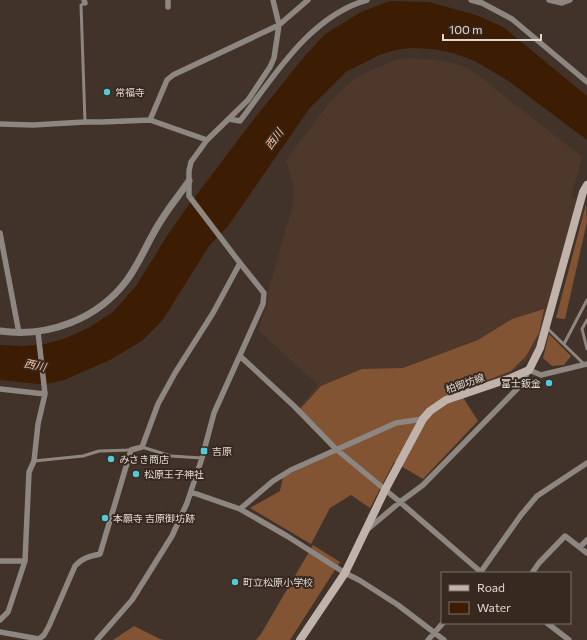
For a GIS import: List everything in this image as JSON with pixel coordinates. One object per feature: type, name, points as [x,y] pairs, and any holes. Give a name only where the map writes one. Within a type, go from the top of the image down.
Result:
[{"type":"main road","points":[[529,370],[540,348],[547,328],[583,192],[587,185]]},
{"type":"main road","name":"柏御坊線","points":[[300,640],[345,573],[385,490],[423,419],[430,410],[446,400],[511,378],[529,370]]},
{"type":"street","points":[[168,0],[168,7]]},
{"type":"street","points":[[97,640],[132,600],[172,536],[191,492],[214,413],[263,304],[264,293],[189,196],[189,181],[191,162],[207,140],[248,100],[270,67],[274,58],[279,25],[273,0]]},
{"type":"street","points":[[150,120],[167,80],[173,75],[279,25],[308,0]]},
{"type":"street","points":[[229,120],[240,120],[294,51],[315,29],[333,16],[367,0]]},
{"type":"street","points":[[471,0],[482,3],[512,19],[587,82]]},
{"type":"street","points":[[549,0],[562,3],[570,0]]},
{"type":"street","points":[[0,124],[33,125],[150,120],[207,140]]},
{"type":"street","points":[[0,331],[18,333],[51,330],[79,320],[98,308],[127,280],[161,220],[189,181]]},
{"type":"street","points":[[0,233],[18,333]]},
{"type":"street","points":[[0,632],[39,639],[44,635],[49,626],[75,566],[79,561],[100,554],[131,450],[142,446],[158,404],[174,373],[213,313],[240,263]]},
{"type":"street","points":[[0,620],[8,612],[26,561],[29,472],[34,461],[38,424],[45,392],[38,332]]},
{"type":"street","points":[[240,356],[294,406],[336,449],[400,502],[480,572]]},
{"type":"street","points":[[366,530],[423,484],[513,394],[520,386],[529,370],[541,375],[586,365]]},
{"type":"street","points":[[0,389],[45,392]]},
{"type":"street","points":[[240,509],[272,481],[291,470],[396,423],[423,419]]},
{"type":"street","points":[[482,572],[521,515],[537,496],[587,464]]},
{"type":"street","points":[[191,492],[240,509],[287,536],[345,573],[398,604],[444,640]]},
{"type":"street","points":[[533,572],[539,563],[565,536],[587,553]]},
{"type":"street","points":[[580,547],[587,540]]},
{"type":"street","points":[[0,561],[26,561]]},
{"type":"street","points":[[428,640],[441,624]]},
{"type":"street","points":[[548,624],[569,640]]},
{"type":"lane","points":[[85,2],[81,4],[86,122]]},
{"type":"lane","points":[[564,344],[587,300]]},
{"type":"lane","points":[[587,320],[582,329],[587,349]]},
{"type":"lane","points":[[547,328],[586,365]]},
{"type":"lane","points":[[142,446],[171,456],[202,458]]},
{"type":"lane","points":[[34,461],[83,456],[99,451],[131,450]]},
{"type":"shaded area","points":[[410,58],[439,60],[465,67],[478,75],[582,157],[571,197],[577,199],[538,342],[532,355],[526,362],[502,379],[456,393],[384,487],[299,407],[318,385],[258,330],[268,301],[268,292],[293,204],[294,189],[286,160],[329,103],[348,84],[364,73],[396,60]]},
{"type":"shaded area","points":[[586,204],[587,222],[565,319],[556,318]]},
{"type":"shaded area","points":[[544,309],[539,333],[526,356],[511,371],[459,391],[478,421],[423,479],[394,462],[370,508],[351,495],[330,508],[311,544],[250,508],[280,491],[283,477],[341,450],[300,409],[321,386],[362,369],[403,368],[478,340],[512,319]]},
{"type":"shaded area","points":[[549,334],[571,356],[564,365],[552,366],[543,358]]},
{"type":"shaded area","points":[[313,545],[340,562],[290,640],[256,640],[261,634]]},
{"type":"shaded area","points":[[134,626],[160,639],[164,640],[113,640]]},
{"type":"water","name":"西川","points":[[390,1],[429,2],[476,15],[503,27],[587,96],[587,140],[507,80],[475,61],[453,53],[433,49],[411,48],[396,50],[379,55],[346,72],[309,109],[228,226],[209,246],[162,321],[143,340],[110,360],[64,380],[38,384],[0,380],[0,345],[23,346],[45,344],[66,338],[88,328],[113,312],[136,286],[185,210],[254,119],[304,57],[325,34],[361,12]]},
{"type":"place","name":"常福寺","points":[[107,92]]},
{"type":"place","name":"富士鈑金","points":[[549,383]]},
{"type":"place","name":"吉原","points":[[204,451]]},
{"type":"place","name":"みさき商店","points":[[111,459]]},
{"type":"place","name":"松原王子神社","points":[[136,474]]},
{"type":"place","name":"本願寺 吉原御坊跡","points":[[105,518]]},
{"type":"place","name":"町立松原小学校","points":[[235,582]]}]
